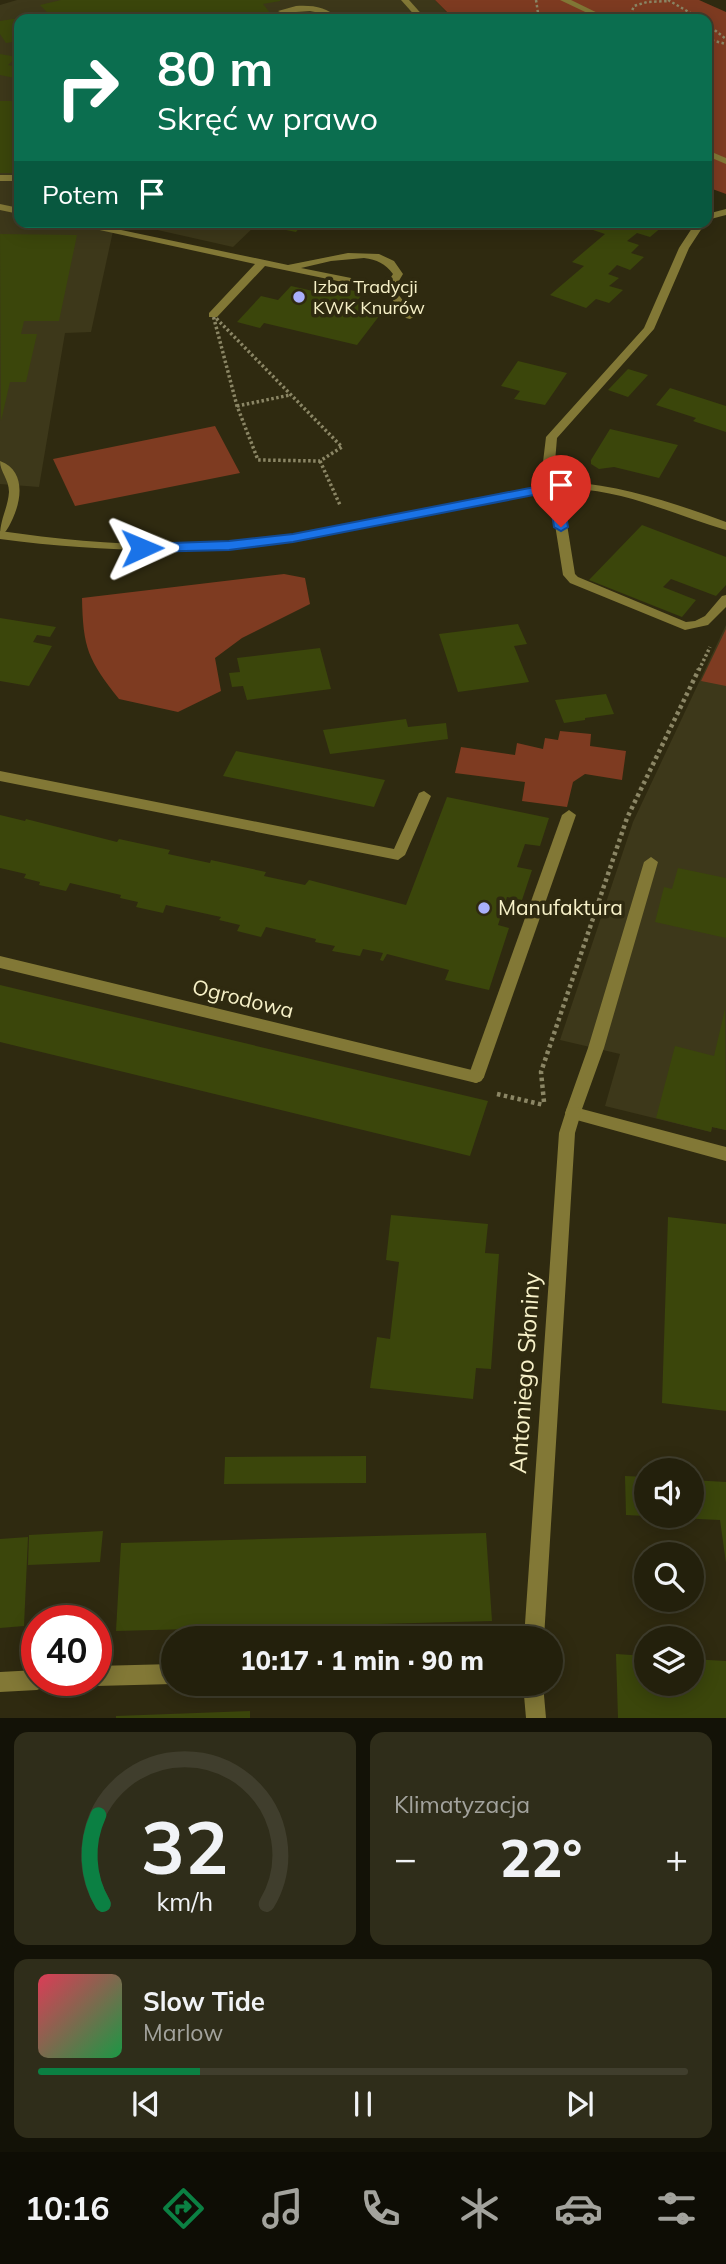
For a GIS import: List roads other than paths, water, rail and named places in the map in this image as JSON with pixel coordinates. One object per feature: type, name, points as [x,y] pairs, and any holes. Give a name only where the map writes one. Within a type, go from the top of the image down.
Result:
[{"type":"street","points":[[405,0],[418,14]]},
{"type":"street","points":[[564,0],[595,14]]},
{"type":"street","points":[[282,11],[312,7],[329,14]]},
{"type":"street","points":[[96,228],[389,289],[410,316]]},
{"type":"street","points":[[697,228],[684,248],[649,330],[552,438],[549,462],[569,575],[573,580],[685,626],[697,627],[705,623],[726,599]]},
{"type":"street","points":[[288,268],[338,256],[374,257],[385,260],[396,269],[398,274],[389,289]]},
{"type":"street","points":[[213,315],[262,263]]},
{"type":"street","points":[[0,464],[12,474],[15,484],[10,514],[0,533],[99,548],[229,545],[293,538],[569,485],[610,489],[653,499],[726,526]]},
{"type":"street","points":[[0,776],[398,855],[424,796]]},
{"type":"street","name":"Ogrodowa","points":[[0,962],[476,1077],[569,814]]},
{"type":"street","name":"Antoniego Słoniny","points":[[535,1626],[567,1133],[596,1048],[651,862]]},
{"type":"street","points":[[573,1113],[726,1154]]},
{"type":"street","points":[[112,1676],[161,1674]]},
{"type":"street","points":[[0,1682],[21,1681]]},
{"type":"street","points":[[534,1696],[536,1718]]},
{"type":"place","name":"Izba Tradycji KWK Knurów","points":[[299,297]]},
{"type":"place","name":"Manufaktura","points":[[484,908]]}]
